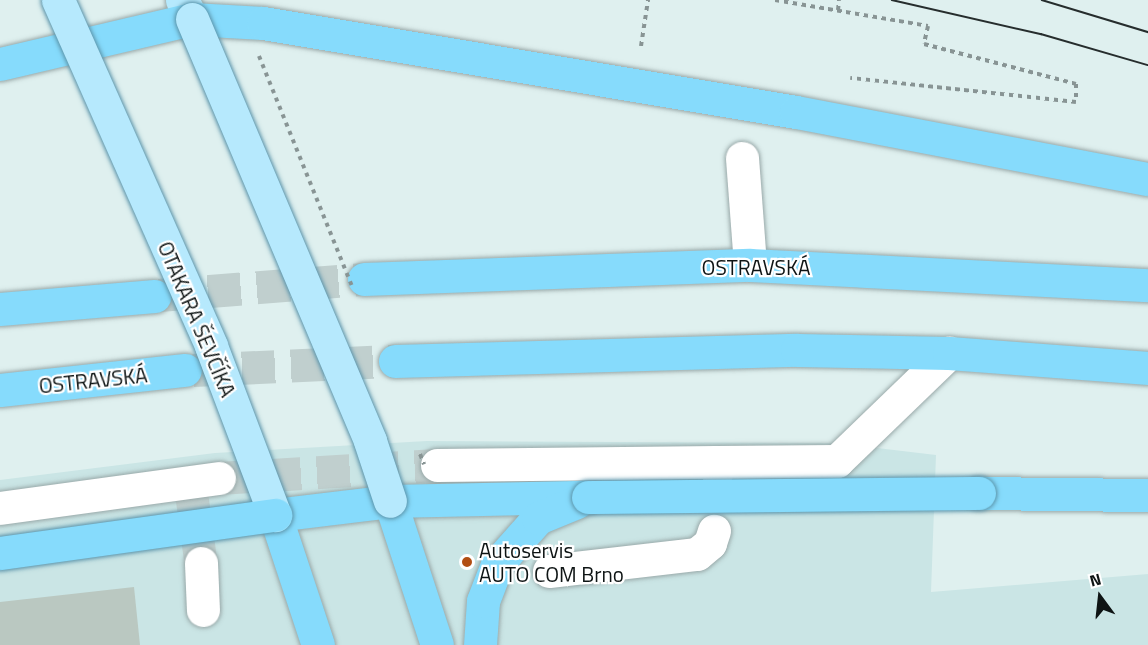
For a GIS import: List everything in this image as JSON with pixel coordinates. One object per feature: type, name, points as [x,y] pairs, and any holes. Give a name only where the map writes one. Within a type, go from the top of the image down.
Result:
[{"type":"highway","points":[[0,64],[80,43],[187,9],[796,112],[1148,179]]},
{"type":"highway","name":"OSTRAVSKÁ","points":[[361,289],[750,265],[1148,285]]},
{"type":"highway","points":[[0,309],[154,296]]},
{"type":"highway","points":[[395,361],[797,350],[948,353],[1148,368]]},
{"type":"highway","name":"OSTRAVSKÁ","points":[[0,390],[185,370]]},
{"type":"highway","points":[[0,553],[390,501],[979,493],[1148,495]]},
{"type":"highway","points":[[480,645],[483,601],[497,564],[537,518],[588,497]]},
{"type":"highway","points":[[390,501],[437,645]]},
{"type":"highway","name":"OTAKARA ŠEVČÍKA","points":[[276,515],[318,645]]},
{"type":"main road","name":"OTAKARA ŠEVČÍKA","points":[[58,0],[80,43],[211,346],[276,515]]},
{"type":"main road","points":[[187,9],[365,430],[390,501]]},
{"type":"lane","points":[[742,158],[750,265]]},
{"type":"lane","points":[[426,457],[717,467],[837,461],[948,353]]},
{"type":"lane","points":[[0,508],[200,483]]},
{"type":"lane","points":[[549,571],[697,554],[710,543],[714,531]]},
{"type":"lane","points":[[201,563],[203,610]]},
{"type":"path","points":[[640,50],[648,0]]},
{"type":"path","points":[[775,0],[928,26],[924,44],[1076,84],[1076,102],[840,78]]},
{"type":"path","points":[[838,10],[839,0]]},
{"type":"path","points":[[259,56],[361,289]]},
{"type":"shaded area","name":"Autoservis AUTO COM Brno","points":[[427,441],[835,443],[936,455],[931,592],[1148,574],[1148,645],[0,645],[0,480],[215,453]]},
{"type":"building","points":[[134,587],[140,645],[0,645],[0,602]]},
{"type":"tunnel","points":[[159,295],[364,279]]},
{"type":"tunnel","points":[[193,370],[395,361]]},
{"type":"tunnel","points":[[219,478],[437,465]]},
{"type":"tunnel","points":[[191,489],[201,563]]},
{"type":"tram line","points":[[892,0],[1041,34],[1148,65]]},
{"type":"tram line","points":[[1042,0],[1148,32]]},
{"type":"place","name":"Autoservis AUTO COM Brno","points":[[467,562]]}]
